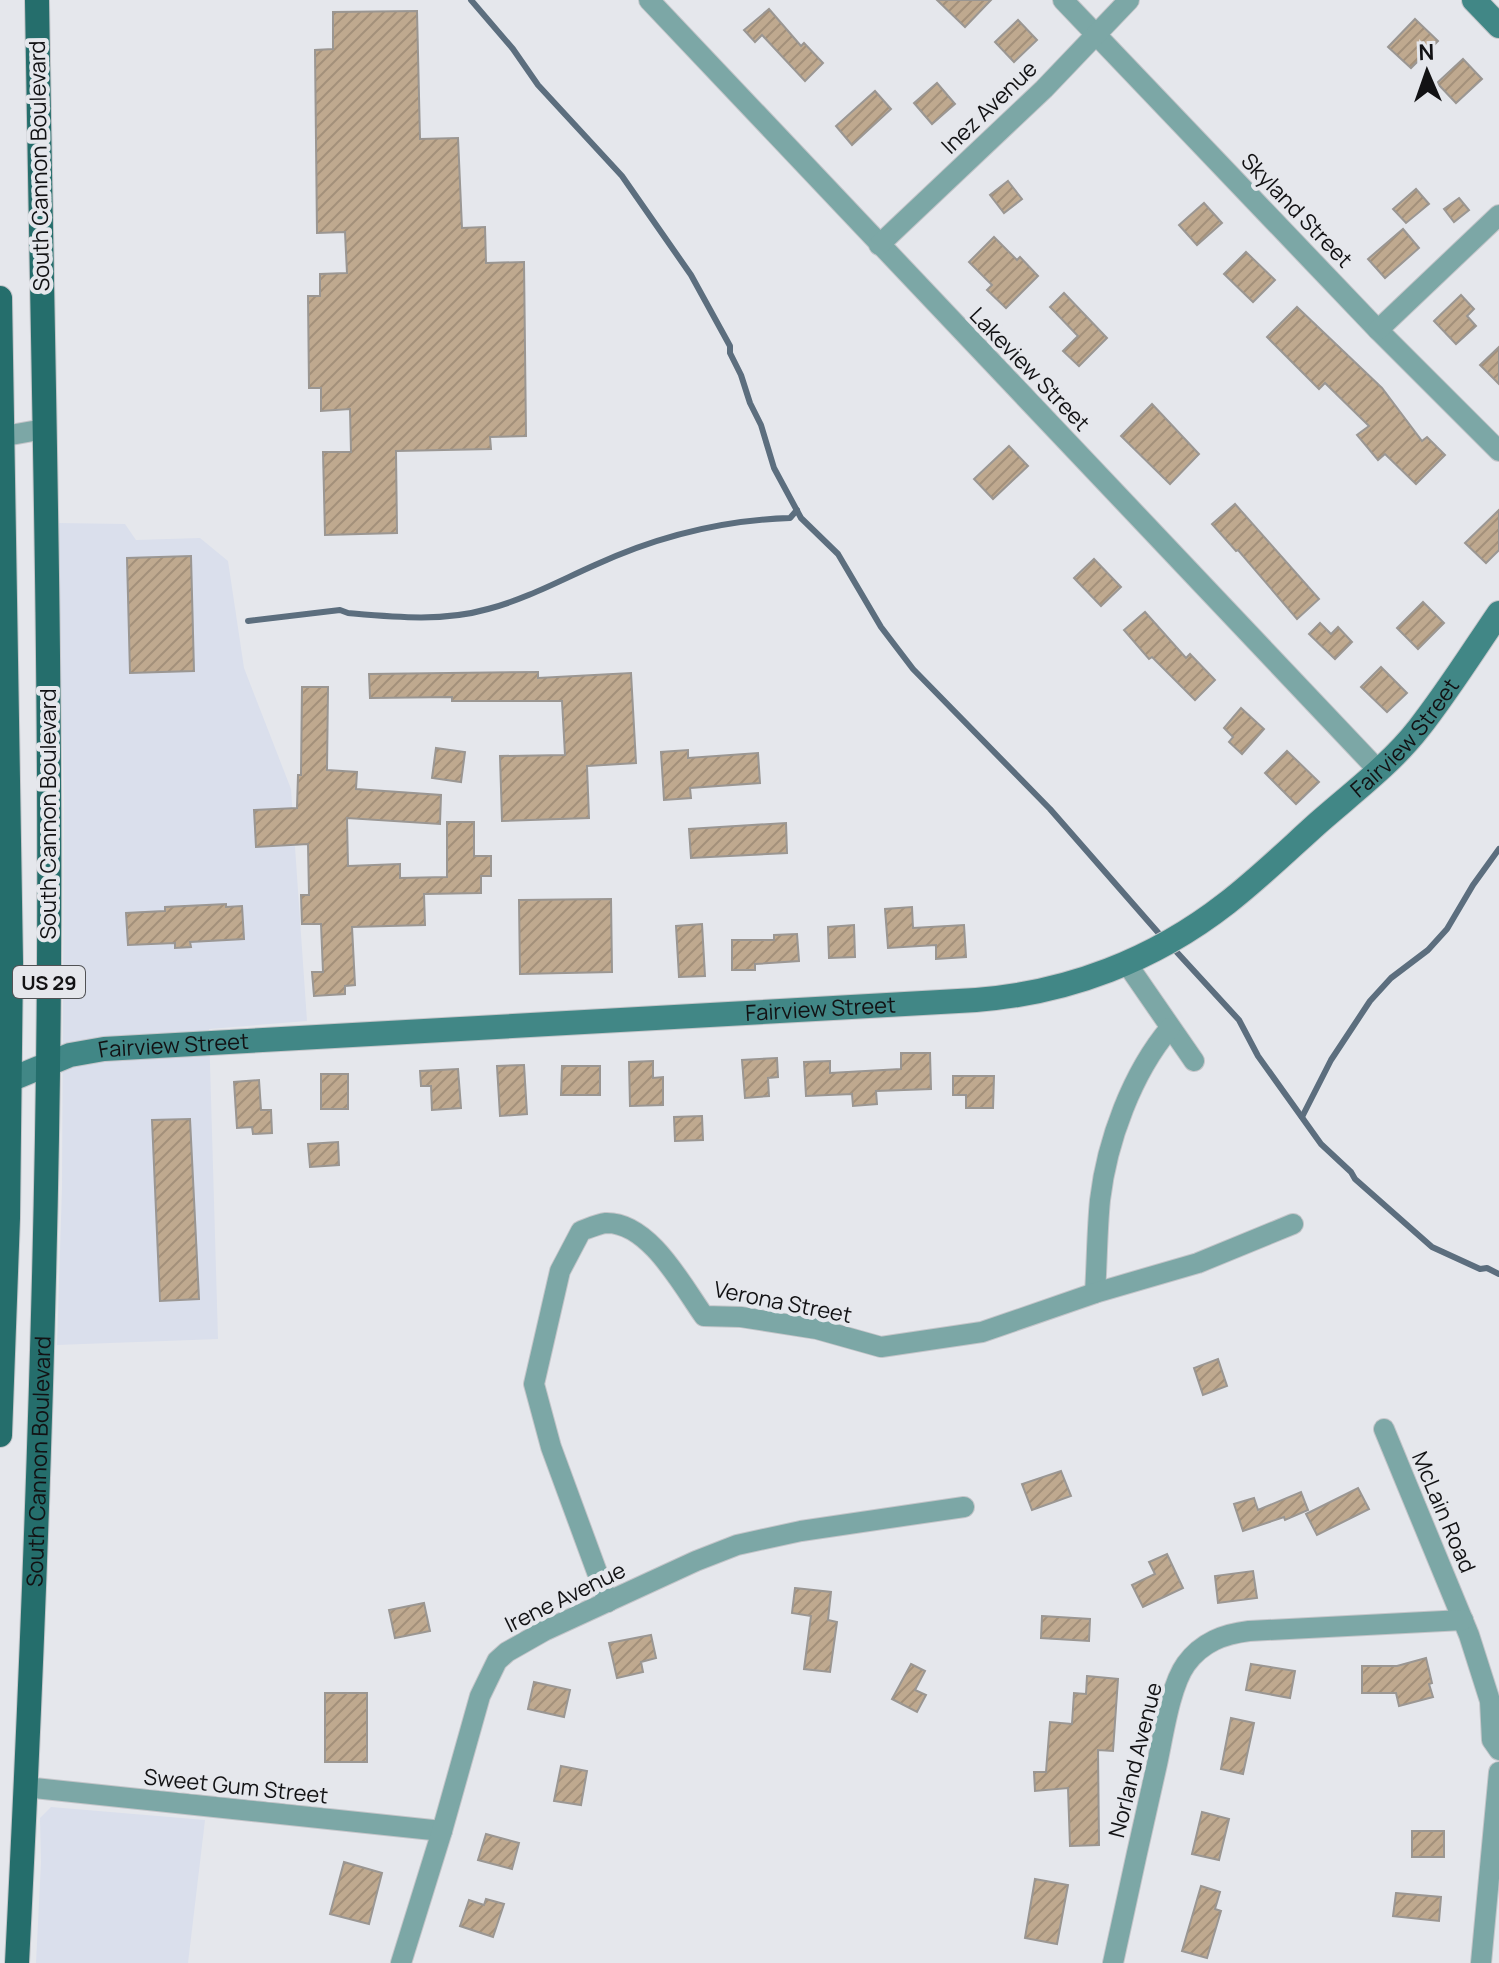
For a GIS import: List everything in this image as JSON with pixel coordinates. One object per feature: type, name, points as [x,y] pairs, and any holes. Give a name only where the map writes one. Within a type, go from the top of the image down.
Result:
[{"type":"main road","name":"South Cannon Boulevard","points":[[17,1963],[37,1525],[47,1065],[48,746],[37,0]]},
{"type":"main road","name":"South Cannon Boulevard","points":[[0,298],[10,861],[5,1082],[8,1218],[0,1435]]},
{"type":"street","name":"Lakeview Street","points":[[649,0],[1378,770]]},
{"type":"street","name":"Skyland Street","points":[[1063,0],[1378,330],[1499,451]]},
{"type":"street","name":"Inez Avenue","points":[[879,245],[1044,89],[1129,0]]},
{"type":"street","points":[[1474,0],[1499,26]]},
{"type":"street","points":[[1378,330],[1499,215]]},
{"type":"street","points":[[1,437],[44,429]]},
{"type":"street","name":"Fairview Street","points":[[5,1082],[70,1055],[104,1049],[998,999],[1055,988],[1127,964],[1158,948],[1206,918],[1247,886],[1397,753],[1420,727],[1499,613]]},
{"type":"street","points":[[1127,964],[1194,1061]]},
{"type":"street","points":[[1095,1293],[1101,1197],[1116,1131],[1144,1066],[1170,1028]]},
{"type":"street","name":"Verona Street","points":[[608,1602],[551,1447],[534,1384],[560,1271],[581,1231],[606,1223],[632,1229],[655,1248],[704,1316],[741,1317],[817,1329],[881,1347],[982,1332],[1095,1293],[1198,1263],[1293,1224]]},
{"type":"street","name":"McLain Road","points":[[1384,1429],[1463,1620],[1490,1701],[1492,1740],[1499,1750]]},
{"type":"street","name":"Irene Avenue","points":[[401,1963],[480,1696],[497,1661],[507,1652],[544,1631],[737,1545],[815,1529],[964,1507]]},
{"type":"street","name":"Norland Avenue","points":[[1113,1963],[1169,1709],[1184,1667],[1194,1655],[1211,1641],[1230,1633],[1463,1620]]},
{"type":"street","points":[[1481,1963],[1499,1772]]},
{"type":"street","name":"Sweet Gum Street","points":[[25,1787],[442,1831]]},
{"type":"shaded area","points":[[57,523],[125,524],[136,540],[200,538],[228,561],[244,668],[291,789],[307,1021],[209,1029],[218,1339],[57,1345],[62,1188],[64,803]]},
{"type":"shaded area","points":[[51,1807],[205,1820],[188,1963],[36,1963],[40,1818]]},
{"type":"building","points":[[937,0],[991,0],[965,27]]},
{"type":"building","points":[[769,9],[801,46],[804,43],[823,63],[805,81],[762,35],[755,42],[744,30]]},
{"type":"building","points":[[417,11],[420,139],[458,138],[462,228],[485,227],[486,263],[524,262],[526,436],[490,437],[491,449],[396,451],[397,533],[325,535],[323,452],[351,452],[350,409],[321,411],[321,388],[309,388],[308,296],[320,296],[320,274],[347,273],[345,232],[317,233],[315,50],[333,49],[333,12]]},
{"type":"building","points":[[1415,19],[1438,41],[1411,68],[1388,47]]},
{"type":"building","points":[[1018,20],[1037,40],[1014,62],[995,42]]},
{"type":"building","points":[[1463,59],[1482,79],[1456,103],[1437,83]]},
{"type":"building","points":[[937,83],[955,104],[932,124],[914,103]]},
{"type":"building","points":[[875,91],[891,109],[852,145],[836,126]]},
{"type":"building","points":[[1008,181],[1022,199],[1004,213],[990,195]]},
{"type":"building","points":[[1416,189],[1429,204],[1406,223],[1393,209]]},
{"type":"building","points":[[1459,198],[1469,210],[1454,222],[1444,209]]},
{"type":"building","points":[[1204,203],[1222,223],[1197,245],[1179,225]]},
{"type":"building","points":[[1403,229],[1419,248],[1385,278],[1368,259]]},
{"type":"building","points":[[994,237],[1038,276],[1006,308],[987,290],[992,285],[969,262]]},
{"type":"building","points":[[1246,252],[1275,280],[1253,302],[1224,274]]},
{"type":"building","points":[[1064,293],[1107,338],[1079,366],[1063,351],[1078,336],[1050,307]]},
{"type":"building","points":[[1461,295],[1474,309],[1467,316],[1476,326],[1456,344],[1434,321]]},
{"type":"building","points":[[1297,307],[1382,388],[1422,441],[1427,437],[1445,455],[1416,484],[1385,454],[1378,460],[1357,435],[1369,426],[1325,383],[1319,389],[1267,337]]},
{"type":"building","points":[[1499,347],[1499,384],[1480,365]]},
{"type":"building","points":[[1152,404],[1199,454],[1170,484],[1121,436]]},
{"type":"building","points":[[1009,446],[1028,466],[993,499],[974,479]]},
{"type":"building","points":[[1235,504],[1319,599],[1297,619],[1212,524]]},
{"type":"building","points":[[1499,510],[1499,550],[1486,563],[1465,543]]},
{"type":"building","points":[[191,556],[194,671],[130,673],[127,558]]},
{"type":"building","points":[[1094,559],[1121,587],[1101,606],[1074,578]]},
{"type":"building","points":[[1423,602],[1444,623],[1418,649],[1397,628]]},
{"type":"building","points":[[1145,612],[1186,658],[1190,654],[1215,680],[1195,700],[1152,657],[1149,659],[1124,630]]},
{"type":"building","points":[[1320,623],[1331,634],[1338,627],[1352,642],[1335,659],[1309,634]]},
{"type":"building","points":[[1381,667],[1407,693],[1387,712],[1361,687]]},
{"type":"building","points":[[538,672],[538,678],[631,673],[636,763],[587,766],[589,818],[502,821],[500,756],[565,755],[562,701],[370,698],[369,674]]},
{"type":"building","points":[[302,687],[328,687],[327,770],[357,772],[356,789],[441,795],[440,824],[347,818],[348,866],[400,864],[400,878],[447,877],[447,822],[474,822],[474,856],[491,856],[491,876],[481,876],[481,893],[424,894],[425,925],[352,927],[355,985],[345,986],[345,994],[314,996],[312,972],[323,972],[321,924],[302,924],[301,895],[309,895],[308,844],[256,847],[254,810],[297,808],[298,775],[301,775]]},
{"type":"building","points":[[1241,708],[1264,729],[1242,754],[1229,742],[1233,737],[1224,728]]},
{"type":"building","points":[[436,748],[465,752],[461,782],[432,778]]},
{"type":"building","points":[[688,750],[688,758],[758,753],[760,783],[690,788],[691,798],[664,800],[661,752]]},
{"type":"building","points":[[1287,751],[1319,782],[1296,804],[1265,773]]},
{"type":"building","points":[[786,823],[787,853],[691,858],[689,829]]},
{"type":"building","points":[[611,899],[612,972],[520,974],[519,900]]},
{"type":"building","points":[[226,904],[226,907],[242,906],[244,939],[190,942],[191,947],[175,948],[175,943],[128,945],[126,913],[165,911],[165,907]]},
{"type":"building","points":[[912,907],[913,928],[964,925],[966,957],[936,959],[936,945],[888,948],[885,909]]},
{"type":"building","points":[[702,924],[705,976],[679,977],[676,926]]},
{"type":"building","points":[[854,925],[855,957],[829,958],[828,927]]},
{"type":"building","points":[[797,934],[799,961],[755,964],[755,970],[732,970],[732,940],[774,940],[774,935]]},
{"type":"building","points":[[901,1053],[930,1053],[931,1089],[876,1091],[877,1104],[853,1106],[852,1094],[806,1096],[804,1062],[830,1061],[830,1073],[901,1069]]},
{"type":"building","points":[[777,1058],[778,1077],[768,1078],[769,1096],[745,1098],[742,1060]]},
{"type":"building","points":[[653,1061],[653,1078],[663,1077],[663,1105],[630,1106],[629,1062]]},
{"type":"building","points":[[524,1065],[527,1114],[500,1116],[497,1066]]},
{"type":"building","points":[[562,1066],[600,1066],[600,1095],[561,1095]]},
{"type":"building","points":[[458,1069],[461,1108],[432,1110],[431,1086],[421,1086],[420,1071]]},
{"type":"building","points":[[321,1074],[348,1074],[348,1109],[321,1109]]},
{"type":"building","points":[[953,1076],[994,1076],[993,1108],[966,1108],[966,1095],[953,1095]]},
{"type":"building","points":[[259,1080],[261,1110],[271,1110],[272,1133],[253,1134],[252,1127],[237,1128],[234,1082]]},
{"type":"building","points":[[702,1116],[703,1140],[675,1141],[674,1117]]},
{"type":"building","points":[[190,1119],[199,1299],[160,1301],[152,1120]]},
{"type":"building","points":[[338,1142],[339,1165],[310,1167],[308,1144]]},
{"type":"building","points":[[1218,1359],[1227,1386],[1203,1395],[1194,1368]]},
{"type":"building","points":[[1061,1471],[1071,1496],[1032,1510],[1022,1484]]},
{"type":"building","points":[[1358,1488],[1369,1509],[1317,1535],[1306,1514]]},
{"type":"building","points":[[1301,1492],[1308,1510],[1285,1520],[1284,1517],[1243,1531],[1234,1504],[1254,1498],[1258,1510]]},
{"type":"building","points":[[1167,1554],[1183,1588],[1143,1607],[1132,1585],[1155,1574],[1149,1562]]},
{"type":"building","points":[[1253,1571],[1257,1598],[1218,1603],[1215,1576]]},
{"type":"building","points":[[795,1588],[831,1592],[828,1620],[837,1622],[830,1672],[804,1669],[811,1616],[792,1613]]},
{"type":"building","points":[[424,1603],[430,1631],[395,1638],[389,1610]]},
{"type":"building","points":[[1042,1616],[1090,1619],[1089,1641],[1041,1638]]},
{"type":"building","points":[[651,1635],[656,1658],[641,1662],[643,1672],[617,1678],[609,1643]]},
{"type":"building","points":[[1426,1658],[1433,1697],[1399,1706],[1396,1693],[1362,1693],[1362,1666],[1397,1666]]},
{"type":"building","points":[[911,1664],[925,1671],[915,1690],[926,1695],[917,1712],[892,1699]]},
{"type":"building","points":[[1251,1664],[1295,1671],[1290,1698],[1246,1690]]},
{"type":"building","points":[[1087,1676],[1118,1679],[1113,1751],[1098,1750],[1099,1845],[1070,1846],[1068,1788],[1035,1791],[1034,1772],[1046,1772],[1050,1722],[1072,1724],[1074,1693],[1086,1694]]},
{"type":"building","points":[[534,1682],[570,1690],[564,1717],[528,1709]]},
{"type":"building","points":[[325,1693],[367,1693],[367,1762],[325,1762]]},
{"type":"building","points":[[1231,1718],[1254,1723],[1243,1774],[1221,1769]]},
{"type":"building","points":[[561,1766],[587,1771],[581,1805],[554,1801]]},
{"type":"building","points":[[1202,1812],[1229,1819],[1219,1860],[1192,1854]]},
{"type":"building","points":[[1412,1831],[1444,1831],[1444,1857],[1412,1857]]},
{"type":"building","points":[[486,1834],[519,1843],[512,1869],[478,1860]]},
{"type":"building","points":[[344,1862],[382,1873],[369,1924],[330,1914]]},
{"type":"building","points":[[1035,1879],[1068,1885],[1057,1944],[1025,1938]]},
{"type":"building","points":[[1201,1886],[1220,1892],[1215,1909],[1221,1911],[1207,1958],[1182,1951]]},
{"type":"building","points":[[1396,1893],[1441,1897],[1439,1921],[1393,1916]]},
{"type":"building","points":[[486,1899],[504,1904],[493,1937],[460,1926],[469,1900],[484,1905]]},
{"type":"waterway","points":[[471,0],[513,49],[538,85],[622,176],[691,275],[730,346],[774,468],[801,518],[838,554],[881,627],[913,669],[1050,809],[1162,937]]},
{"type":"waterway","points":[[248,621],[340,610],[418,617],[471,613],[516,600],[618,555],[666,538],[715,526],[790,518],[797,510]]},
{"type":"waterway","points":[[1302,1117],[1331,1060],[1370,1001],[1391,978],[1428,950],[1447,929],[1499,849]]},
{"type":"waterway","points":[[1173,948],[1239,1020],[1258,1056],[1321,1144],[1355,1179],[1432,1247],[1480,1269],[1487,1268],[1499,1274]]}]
